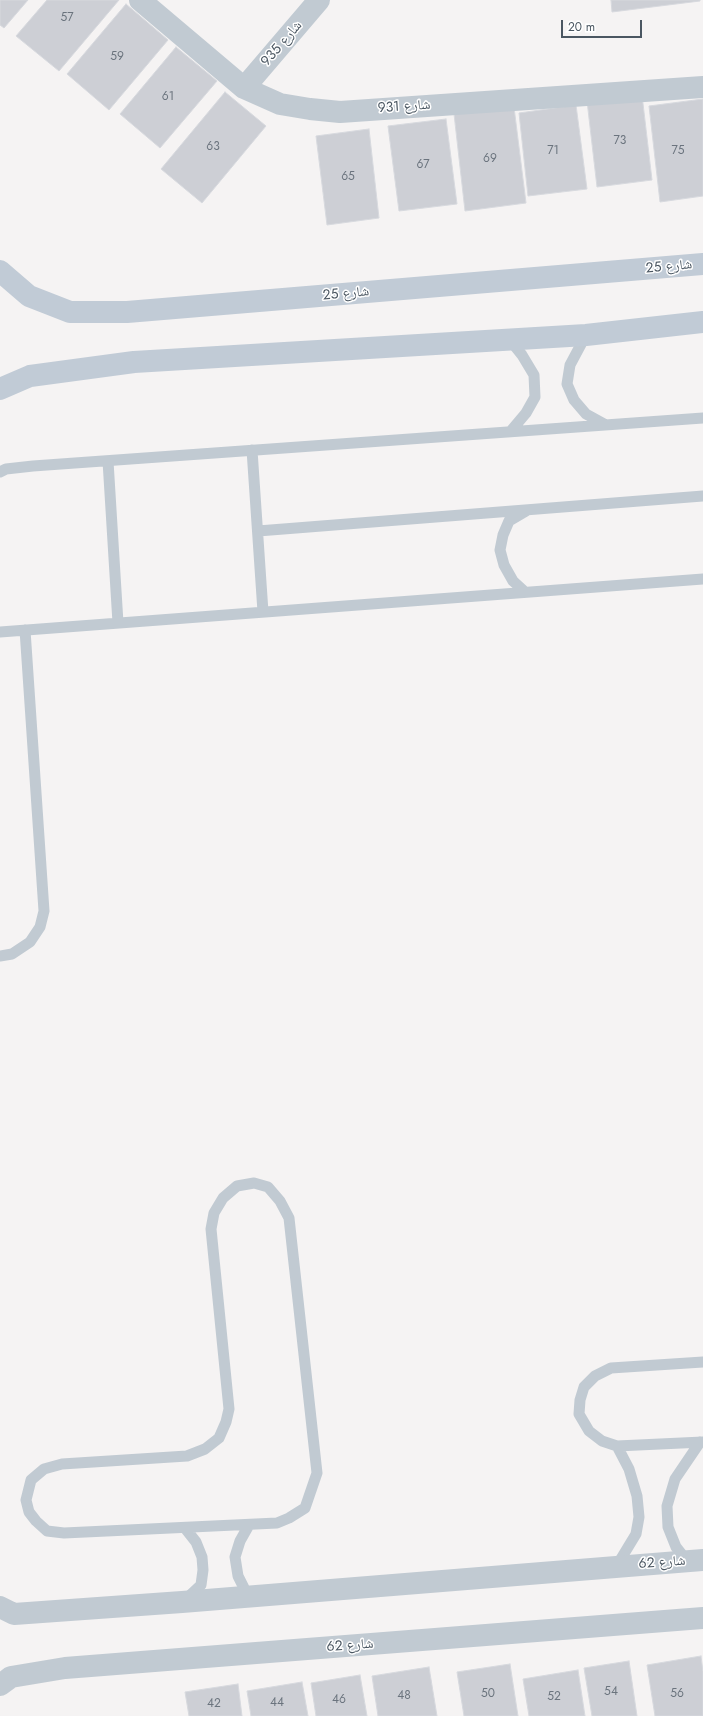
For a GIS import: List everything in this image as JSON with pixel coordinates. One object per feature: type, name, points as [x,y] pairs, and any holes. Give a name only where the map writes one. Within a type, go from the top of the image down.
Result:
[{"type":"street","name":"شارع 931","points":[[140,0],[244,88],[280,104],[310,109],[340,112],[703,87]]},
{"type":"street","name":"شارع 935","points":[[244,88],[319,0]]},
{"type":"street","name":"شارع 25","points":[[0,271],[29,296],[70,312],[127,312],[703,264]]},
{"type":"street","points":[[0,389],[30,376],[134,362],[586,335],[703,322]]},
{"type":"street","name":"شارع 62","points":[[0,1607],[14,1614],[258,1597],[616,1566],[695,1561]]},
{"type":"street","name":"شارع 62","points":[[0,1685],[11,1677],[65,1668],[703,1618]]},
{"type":"lane","points":[[586,335],[570,365],[567,384],[574,400],[586,414],[607,425]]},
{"type":"lane","points":[[510,340],[522,355],[534,375],[535,397],[526,413],[510,432]]},
{"type":"lane","points":[[0,472],[6,469],[33,466],[703,418]]},
{"type":"lane","points":[[252,450],[263,612]]},
{"type":"lane","points":[[108,461],[118,623]]},
{"type":"lane","points":[[258,531],[703,496]]},
{"type":"lane","points":[[525,592],[513,581],[504,565],[500,550],[503,535],[510,521],[528,510]]},
{"type":"lane","points":[[0,632],[703,579]]},
{"type":"lane","points":[[0,956],[12,954],[30,942],[40,927],[44,911],[25,630]]},
{"type":"lane","points":[[254,1183],[268,1187],[280,1201],[290,1218],[317,1473],[305,1508],[289,1518],[277,1523],[250,1525],[64,1534],[47,1531],[29,1512],[26,1500],[31,1480],[44,1469],[62,1464],[187,1456],[205,1449],[219,1438],[226,1422],[229,1409],[212,1229],[214,1213],[223,1198],[237,1186],[254,1183]]},
{"type":"lane","points":[[702,1442],[617,1446],[602,1441],[589,1431],[579,1414],[580,1400],[584,1387],[595,1376],[611,1368],[703,1362]]},
{"type":"lane","points":[[695,1561],[676,1547],[668,1527],[667,1506],[675,1479],[702,1442]]},
{"type":"lane","points":[[616,1566],[636,1534],[639,1517],[637,1496],[629,1469],[617,1446]]},
{"type":"lane","points":[[250,1525],[240,1541],[235,1557],[238,1576],[246,1590],[258,1597]]},
{"type":"lane","points":[[182,1602],[201,1585],[203,1570],[202,1556],[196,1542],[185,1528]]},
{"type":"building","points":[[0,0],[28,0],[4,28],[0,25]]},
{"type":"building","points":[[47,0],[119,0],[59,71],[16,36]]},
{"type":"building","points":[[611,0],[700,0],[700,1],[612,12]]},
{"type":"building","points":[[126,4],[168,40],[109,110],[67,74]]},
{"type":"building","points":[[176,47],[217,81],[160,148],[120,114]]},
{"type":"building","points":[[225,92],[266,126],[202,203],[161,169]]},
{"type":"building","points":[[642,95],[652,180],[597,187],[587,101]]},
{"type":"building","points":[[703,99],[703,196],[660,202],[649,106]]},
{"type":"building","points":[[576,105],[587,189],[528,196],[519,113]]},
{"type":"building","points":[[514,107],[526,203],[465,211],[454,114]]},
{"type":"building","points":[[446,119],[457,204],[399,211],[388,126]]},
{"type":"building","points":[[369,129],[379,218],[327,225],[316,136]]},
{"type":"building","points":[[701,1656],[703,1672],[703,1716],[655,1716],[647,1665]]},
{"type":"building","points":[[629,1661],[637,1716],[592,1716],[584,1668]]},
{"type":"building","points":[[510,1664],[518,1716],[464,1716],[457,1672]]},
{"type":"building","points":[[429,1667],[437,1716],[378,1716],[372,1676]]},
{"type":"building","points":[[578,1670],[585,1716],[529,1716],[523,1679]]},
{"type":"building","points":[[360,1675],[367,1716],[316,1716],[311,1683]]},
{"type":"building","points":[[302,1682],[308,1716],[251,1716],[247,1691]]},
{"type":"building","points":[[238,1684],[242,1716],[189,1716],[185,1692]]}]
